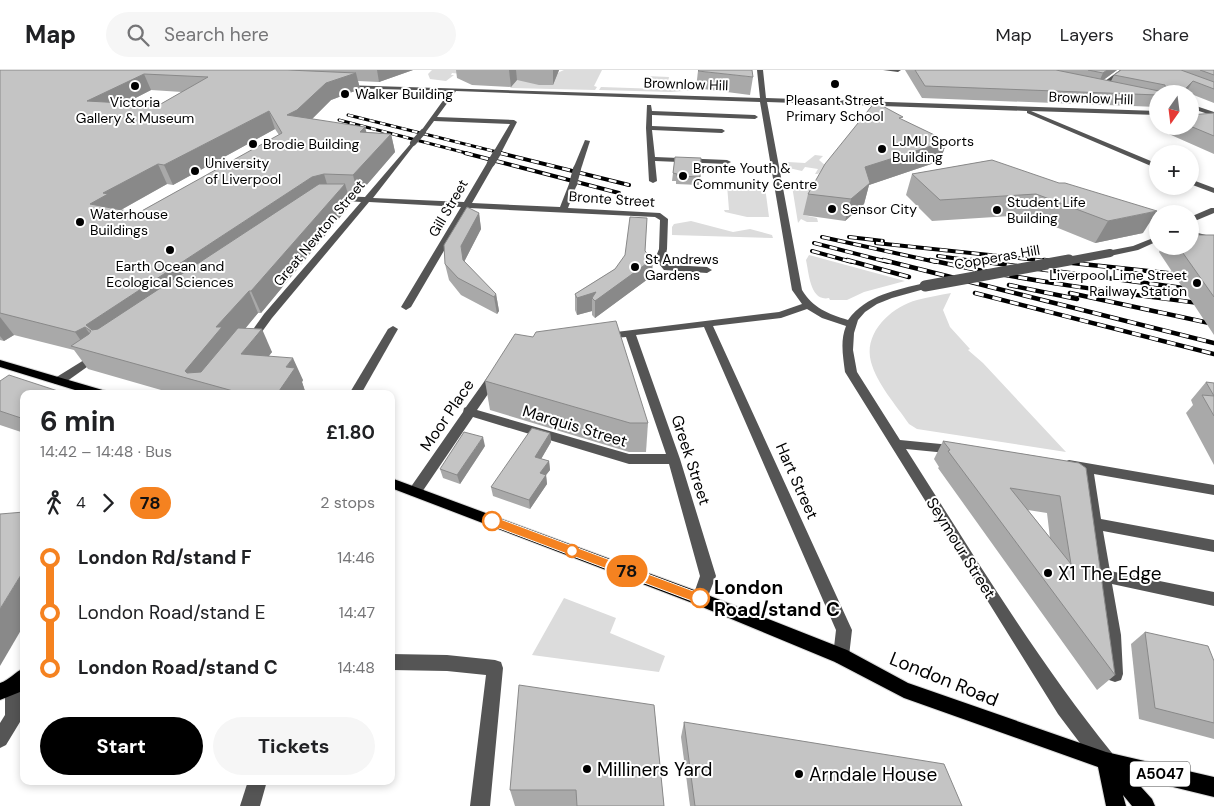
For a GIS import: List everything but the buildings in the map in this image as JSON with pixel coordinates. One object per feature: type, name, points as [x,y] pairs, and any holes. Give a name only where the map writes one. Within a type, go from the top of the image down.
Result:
[{"type":"main road","points":[[0,363],[89,390]]},
{"type":"main road","name":"A5047","points":[[395,484],[415,491]]},
{"type":"main road","name":"London Road","points":[[415,491],[700,598],[841,656],[904,690],[1106,761],[1214,787]]},
{"type":"main road","points":[[1106,761],[1116,806]]},
{"type":"main road","points":[[1106,761],[1145,806]]},
{"type":"street","points":[[760,70],[763,99],[797,290],[807,306],[823,315],[850,324]]},
{"type":"street","points":[[886,70],[899,70]]},
{"type":"street","points":[[1100,88],[1124,70]]},
{"type":"street","name":"Brownlow Hill","points":[[340,86],[1149,113]]},
{"type":"street","points":[[1091,86],[1109,90]]},
{"type":"street","name":"Great Newton Street","points":[[243,350],[263,322],[346,226],[423,132],[454,90]]},
{"type":"street","points":[[650,96],[649,128],[653,181]]},
{"type":"street","points":[[878,103],[892,111]]},
{"type":"street","points":[[1023,109],[1149,163]]},
{"type":"street","points":[[1199,112],[1214,114]]},
{"type":"street","points":[[649,113],[755,116]]},
{"type":"street","name":"Gill Street","points":[[406,307],[514,122],[432,119]]},
{"type":"street","points":[[649,128],[722,131]]},
{"type":"street","points":[[564,209],[587,141]]},
{"type":"street","points":[[651,159],[727,162]]},
{"type":"street","points":[[1199,185],[1214,191]]},
{"type":"street","name":"Bronte Street","points":[[322,200],[337,197],[657,214],[664,219],[663,249],[660,259],[668,268],[707,270]]},
{"type":"street","points":[[1199,216],[1214,210]]},
{"type":"street","points":[[1199,236],[1214,240]]},
{"type":"street","name":"Copperas Hill","points":[[850,324],[862,309],[876,300],[925,286],[1110,253],[1135,248],[1149,242]]},
{"type":"street","points":[[594,338],[781,315],[807,306]]},
{"type":"street","name":"Hart Street","points":[[706,323],[720,350],[844,630],[841,656]]},
{"type":"street","name":"Seymour Street","points":[[850,324],[846,340],[846,352],[851,372],[1058,700],[1106,761]]},
{"type":"street","points":[[357,390],[393,329]]},
{"type":"street","name":"Greek Street","points":[[630,333],[674,459],[708,576],[700,598]]},
{"type":"street","points":[[59,381],[99,354]]},
{"type":"street","name":"Moor Place","points":[[415,491],[500,366]]},
{"type":"street","name":"Marquis Street","points":[[468,412],[629,459],[674,459]]},
{"type":"street","points":[[896,444],[966,450]]},
{"type":"street","points":[[1058,464],[1214,490]]},
{"type":"street","points":[[1086,468],[1113,635],[1115,674]]},
{"type":"street","points":[[1096,524],[1214,546]]},
{"type":"street","points":[[1104,576],[1214,599]]},
{"type":"street","points":[[395,662],[447,662],[495,668],[480,806]]},
{"type":"street","points":[[0,739],[14,717],[15,685]]},
{"type":"street","points":[[250,806],[257,785]]},
{"type":"shaded area","points":[[432,70],[465,70],[462,74],[452,73],[451,75],[454,75],[446,81],[430,79],[428,74]]},
{"type":"shaded area","points":[[564,70],[602,70],[594,86],[597,87],[595,90],[510,88],[517,80],[548,77]]},
{"type":"shaded area","points":[[646,76],[669,77],[667,88],[644,87]]},
{"type":"shaded area","points":[[601,87],[696,90],[671,92],[599,90]]},
{"type":"shaded area","points":[[815,155],[823,156],[819,160],[826,166],[818,174],[815,174],[818,169],[805,167],[802,171],[789,168],[788,162],[805,163]]},
{"type":"shaded area","points":[[727,185],[765,187],[769,217],[747,217],[725,212],[724,210],[729,210]]},
{"type":"shaded area","points":[[792,186],[818,188],[803,215],[817,218],[818,222],[807,222],[801,219],[798,223]]},
{"type":"shaded area","points":[[691,221],[733,232],[750,229],[772,235],[773,238],[672,235],[674,224]]},
{"type":"shaded area","points":[[809,255],[905,281],[864,292],[847,300],[830,300],[829,298],[818,296],[814,291],[806,260]]},
{"type":"shaded area","points":[[951,293],[943,310],[950,327],[970,349],[968,350],[983,363],[1066,452],[917,429],[909,424],[893,402],[882,386],[871,362],[871,341],[875,331],[889,315],[907,303]]},
{"type":"shaded area","points":[[564,598],[616,618],[610,633],[665,656],[659,672],[532,655]]},
{"type":"railway","points":[[348,115],[505,154]]},
{"type":"railway","points":[[339,120],[470,154]]},
{"type":"railway","points":[[465,153],[619,193]]},
{"type":"railway","points":[[500,153],[629,185]]},
{"type":"railway","points":[[822,237],[936,262]]},
{"type":"railway","points":[[849,237],[883,241]]},
{"type":"railway","points":[[814,243],[888,262]]},
{"type":"railway","points":[[876,243],[1056,262]]},
{"type":"railway","points":[[812,251],[852,262]]},
{"type":"railway","points":[[938,256],[981,262]]},
{"type":"railway","points":[[847,260],[909,277]]},
{"type":"railway","points":[[883,260],[1214,343]]},
{"type":"railway","points":[[930,260],[1036,280],[1214,305]]},
{"type":"railway","points":[[971,260],[1214,292]]},
{"type":"railway","points":[[1044,260],[1214,278]]},
{"type":"railway","points":[[1009,285],[1077,299]]},
{"type":"railway","points":[[975,293],[1214,354]]},
{"type":"railway","points":[[1070,293],[1214,324]]},
{"type":"bus line","name":"78","points":[[492,521],[700,598]]},
{"type":"place","name":"Pleasant Street Primary School","points":[[835,84]]},
{"type":"place","name":"Victoria Gallery & Museum","points":[[135,86]]},
{"type":"place","name":"Walker Building","points":[[345,94]]},
{"type":"place","name":"Brodie Building","points":[[253,144]]},
{"type":"place","name":"LJMU Sports Building","points":[[882,149]]},
{"type":"place","name":"University of Liverpool","points":[[195,171]]},
{"type":"place","name":"Bronte Youth & Community Centre","points":[[683,176]]},
{"type":"place","name":"Sensor City","points":[[832,209]]},
{"type":"place","name":"Student Life Building","points":[[997,210]]},
{"type":"place","name":"Waterhouse Buildings","points":[[80,222]]},
{"type":"place","name":"Earth Ocean and Ecological Sciences","points":[[170,250]]},
{"type":"place","name":"St Andrews Gardens","points":[[635,267]]},
{"type":"place","name":"Liverpool Lime Street Railway Station","points":[[1197,283]]},
{"type":"place","name":"X1 The Edge","points":[[1048,573]]},
{"type":"place","name":"London Road/stand C","points":[[700,598]]},
{"type":"place","name":"Milliners Yard","points":[[587,769]]},
{"type":"place","name":"Arndale House","points":[[799,774]]}]
